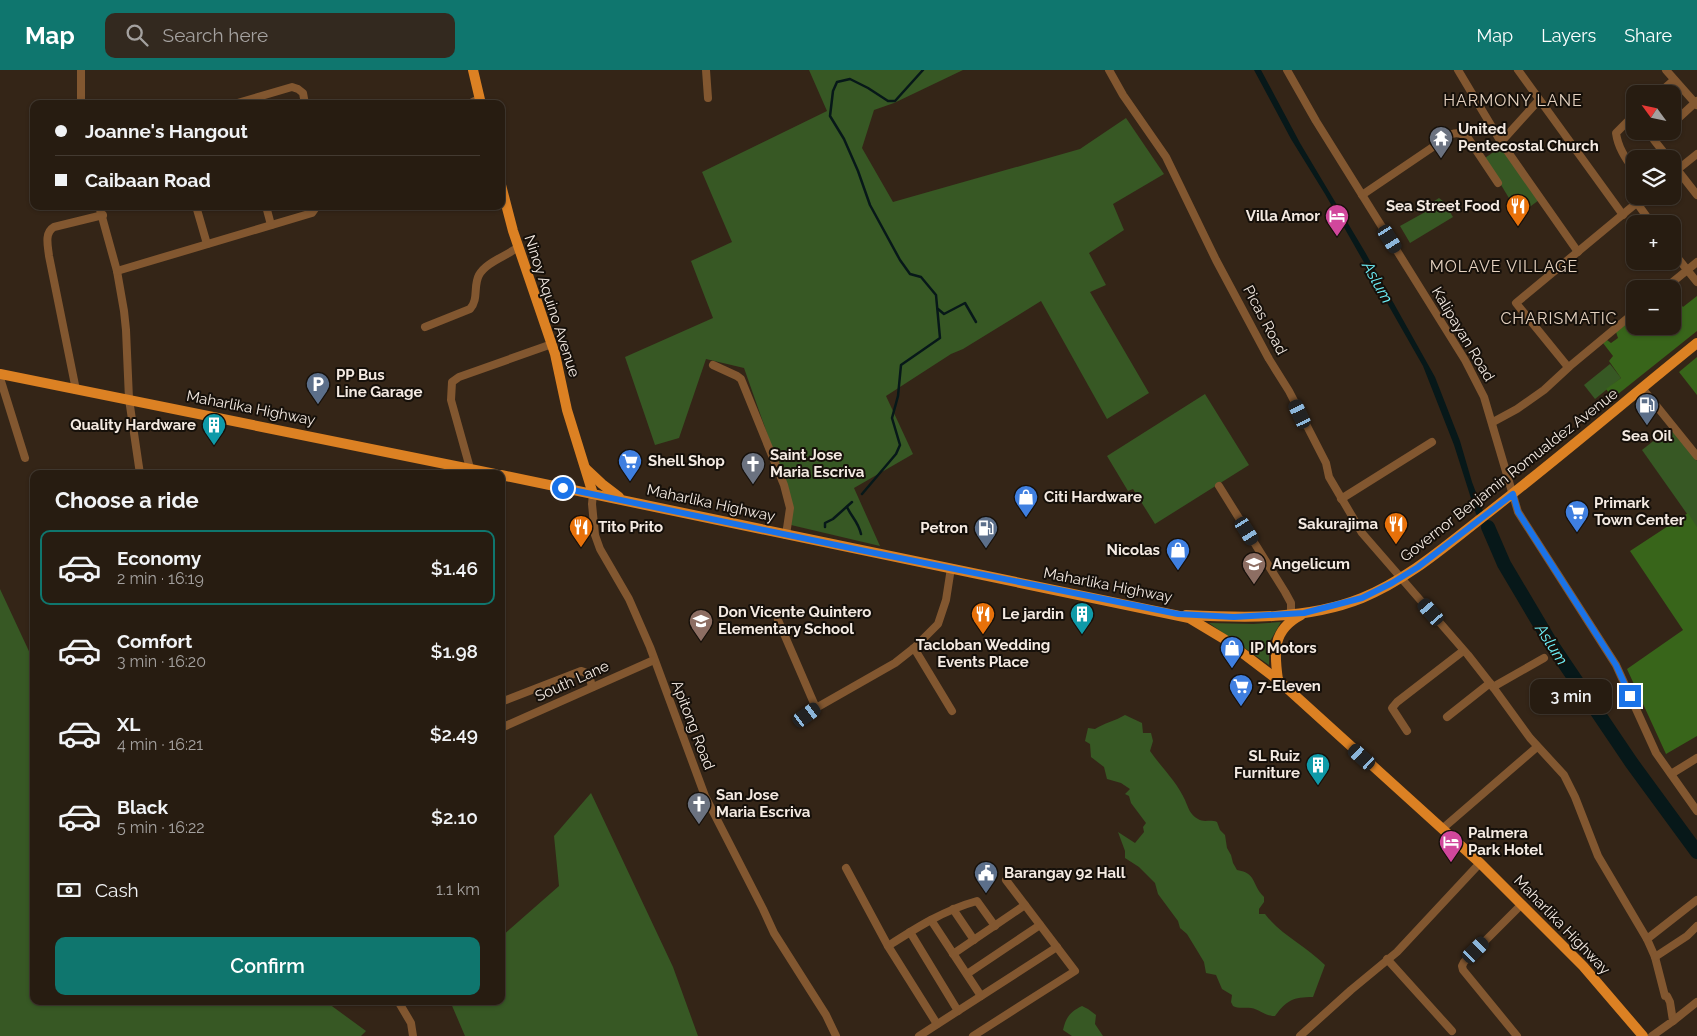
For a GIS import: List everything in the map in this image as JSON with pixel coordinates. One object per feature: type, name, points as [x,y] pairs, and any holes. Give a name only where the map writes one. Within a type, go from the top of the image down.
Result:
[{"type":"main road","points":[[473,70],[480,100]]},
{"type":"main road","name":"Ninoy Aquino Avenue","points":[[505,200],[518,247],[552,344],[583,464],[593,494]]},
{"type":"main road","name":"Governor Benjamin Romualdez Avenue","points":[[1178,614],[1234,617],[1304,613],[1362,598],[1401,578],[1513,494],[1697,343]]},
{"type":"main road","name":"Maharlika Highway","points":[[0,374],[478,470]]},
{"type":"main road","points":[[583,464],[602,484],[625,500]]},
{"type":"main road","name":"Maharlika Highway","points":[[505,476],[1178,614],[1189,618],[1212,630],[1278,680],[1480,863],[1584,966],[1643,1036]]},
{"type":"main road","points":[[1278,680],[1275,655],[1277,639],[1294,619],[1304,613]]},
{"type":"street","points":[[81,70],[81,100]]},
{"type":"street","points":[[706,70],[708,98]]},
{"type":"street","name":"Picas Road","points":[[1109,70],[1123,95],[1166,157],[1216,260],[1289,391],[1326,463],[1329,477],[1340,499],[1362,533],[1492,685],[1537,747],[1564,775],[1575,797],[1598,856],[1647,939],[1655,957],[1665,996],[1667,996],[1670,1002],[1673,1021]]},
{"type":"street","name":"Kalipayan Road","points":[[1287,70],[1465,360],[1484,397],[1493,422],[1518,512],[1616,665],[1656,754],[1697,811]]},
{"type":"street","points":[[1458,70],[1501,142],[1578,252]]},
{"type":"street","points":[[1518,70],[1623,215]]},
{"type":"street","points":[[1666,70],[1696,103],[1681,116]]},
{"type":"street","points":[[1668,85],[1674,80]]},
{"type":"street","points":[[249,100],[292,88],[298,89],[303,93],[304,100]]},
{"type":"street","points":[[1501,142],[1539,100]]},
{"type":"street","points":[[1626,123],[1616,133],[1617,142],[1626,160]]},
{"type":"street","points":[[1362,195],[1456,133],[1463,134],[1468,138],[1498,183]]},
{"type":"street","points":[[1654,140],[1662,150]]},
{"type":"street","points":[[1681,164],[1697,154]]},
{"type":"street","points":[[1681,177],[1697,195]]},
{"type":"street","points":[[1568,367],[1516,303],[1635,205]]},
{"type":"street","points":[[101,210],[117,271],[126,330],[129,399],[139,470]]},
{"type":"street","points":[[197,210],[207,244]]},
{"type":"street","points":[[267,210],[271,224]]},
{"type":"street","points":[[117,271],[312,213],[314,210]]},
{"type":"street","points":[[76,390],[49,256],[47,235],[49,230],[54,227],[103,215]]},
{"type":"street","points":[[425,327],[470,310],[474,305],[477,279],[480,272],[518,247]]},
{"type":"street","points":[[1681,262],[1697,282]]},
{"type":"street","points":[[1675,280],[1697,262]]},
{"type":"street","points":[[1493,422],[1517,409],[1544,390],[1568,367],[1626,319]]},
{"type":"street","points":[[470,468],[451,400],[452,382],[459,377],[552,344]]},
{"type":"street","points":[[713,365],[741,379],[784,485],[790,508],[786,535]]},
{"type":"street","points":[[0,378],[25,458]]},
{"type":"street","points":[[1642,388],[1697,456]]},
{"type":"street","points":[[1340,499],[1432,442]]},
{"type":"street","points":[[1219,486],[1286,592],[1291,603],[1291,614]]},
{"type":"street","name":"Apitong Road","points":[[593,494],[595,535],[600,549],[629,599],[705,796],[774,933],[826,1015],[836,1036]]},
{"type":"street","points":[[798,721],[816,708],[895,663],[914,648],[938,624],[946,600],[951,568]]},
{"type":"street","points":[[778,620],[816,708]]},
{"type":"street","points":[[914,648],[952,710]]},
{"type":"street","points":[[1407,731],[1392,708],[1397,702],[1464,651]]},
{"type":"street","points":[[1447,717],[1492,685],[1544,658]]},
{"type":"street","name":"South Lane","points":[[505,726],[654,660]]},
{"type":"street","points":[[505,700],[581,671],[589,675],[592,686]]},
{"type":"street","points":[[1442,829],[1537,747]]},
{"type":"street","points":[[1671,774],[1697,758]]},
{"type":"street","points":[[1300,1036],[1397,952],[1480,863]]},
{"type":"street","points":[[846,868],[888,946],[937,1024]]},
{"type":"street","points":[[973,1036],[1075,971],[1006,880]]},
{"type":"street","points":[[1647,939],[1697,900]]},
{"type":"street","points":[[888,946],[952,908],[977,901],[994,926]]},
{"type":"street","points":[[1517,1036],[1463,970],[1462,966],[1522,904]]},
{"type":"street","points":[[953,954],[1025,905]]},
{"type":"street","points":[[952,908],[974,940]]},
{"type":"street","points":[[931,920],[981,996]]},
{"type":"street","points":[[967,974],[1040,925]]},
{"type":"street","points":[[1655,957],[1687,936],[1697,926]]},
{"type":"street","points":[[910,932],[958,1011]]},
{"type":"street","points":[[919,1036],[1057,947]]},
{"type":"street","points":[[1387,959],[1452,1031]]},
{"type":"street","points":[[1652,1036],[1697,1002]]},
{"type":"street","points":[[400,1005],[411,1023],[413,1036]]},
{"type":"green space","points":[[809,70],[963,70],[894,103],[874,110],[862,148],[893,202],[1080,149],[1126,118],[1164,174],[1113,204],[1124,230],[1089,253],[1106,285],[1090,292],[1149,393],[1107,419],[1041,301],[963,349],[951,354],[886,396],[913,454],[854,488],[880,546],[791,525],[792,504],[744,368],[706,359],[679,438],[655,445],[625,357],[713,318],[691,261],[732,242],[702,172],[827,111]]},
{"type":"green space","points":[[1502,146],[1539,200],[1519,215],[1485,158]]},
{"type":"green space","points":[[1439,198],[1444,202],[1453,217],[1410,243],[1400,226],[1427,211],[1425,207]]},
{"type":"green space","points":[[1697,296],[1697,331],[1613,398],[1606,389],[1621,378],[1609,361],[1613,356],[1603,343],[1607,340],[1611,343],[1618,338],[1616,332],[1626,324],[1626,335],[1681,335],[1681,304],[1683,307]]},
{"type":"green space","points":[[1697,357],[1697,395],[1679,372]]},
{"type":"green space","points":[[1610,364],[1621,378],[1595,399],[1584,385]]},
{"type":"green space","points":[[1205,394],[1249,465],[1155,524],[1133,489],[1128,491],[1107,456]]},
{"type":"green space","points":[[1671,427],[1697,461],[1697,528],[1642,450]]},
{"type":"green space","points":[[1688,513],[1697,527],[1697,736],[1666,754],[1627,669],[1683,630],[1630,551]]},
{"type":"green space","points":[[0,589],[30,653],[30,1005],[330,1005],[366,1031],[361,1036],[0,1036]]},
{"type":"green space","points":[[1281,622],[1269,643],[1269,665],[1209,623],[1253,624]]},
{"type":"green space","points":[[1125,715],[1142,723],[1143,733],[1151,733],[1153,741],[1150,751],[1178,787],[1193,815],[1200,820],[1217,822],[1220,830],[1225,835],[1227,848],[1237,870],[1251,876],[1264,897],[1259,914],[1265,914],[1278,928],[1325,965],[1313,997],[1291,1000],[1275,1016],[1254,1009],[1233,1006],[1231,1002],[1232,995],[1222,989],[1216,975],[1206,973],[1204,962],[1187,934],[1180,928],[1178,921],[1158,894],[1155,883],[1139,867],[1125,858],[1125,851],[1118,832],[1135,843],[1144,832],[1143,827],[1146,823],[1131,803],[1129,796],[1125,794],[1130,789],[1121,783],[1107,779],[1104,767],[1091,757],[1090,744],[1085,741],[1088,728],[1095,729]]},
{"type":"green space","points":[[591,793],[673,967],[698,1036],[465,1036],[452,1005],[505,1005],[505,933],[559,886],[554,836]]},
{"type":"green space","points":[[1082,1006],[1096,1015],[1095,1024],[1103,1036],[1072,1036],[1063,1030],[1069,1015]]},
{"type":"water","points":[[1254,70],[1261,70],[1300,143],[1365,252],[1435,377],[1460,441],[1483,511],[1478,516],[1454,445],[1423,366],[1325,194],[1291,139]]},
{"type":"waterway","points":[[862,494],[896,454],[900,445],[892,418],[898,396],[901,365],[940,338],[936,295],[921,277],[910,274],[900,260],[870,205],[844,139],[830,116],[833,91],[837,82],[850,79],[888,101],[895,101],[923,70]]},
{"type":"waterway","points":[[938,309],[944,314],[965,303],[976,322]]},
{"type":"waterway","points":[[825,527],[825,523],[833,519],[852,502]]},
{"type":"waterway","points":[[847,507],[861,534]]},
{"type":"waterway","name":"Aslum","points":[[1488,527],[1504,564],[1552,645],[1631,762],[1697,852]]},
{"type":"place","name":"United Pentecostal Church","points":[[1441,159]]},
{"type":"place","name":"Sea Street Food","points":[[1518,227]]},
{"type":"place","name":"Villa Amor","points":[[1337,237]]},
{"type":"place","name":"PP Bus Line Garage","points":[[318,405]]},
{"type":"place","name":"Sea Oil","points":[[1647,426]]},
{"type":"place","name":"Quality Hardware","points":[[214,446]]},
{"type":"place","name":"Shell Shop","points":[[630,482]]},
{"type":"place","name":"Saint Jose Maria Escriva","points":[[753,485]]},
{"type":"place","name":"Citi Hardware","points":[[1026,518]]},
{"type":"place","name":"Primark Town Center","points":[[1577,533]]},
{"type":"place","name":"Sakurajima","points":[[1396,545]]},
{"type":"place","name":"Tito Prito","points":[[581,548]]},
{"type":"place","name":"Petron","points":[[986,549]]},
{"type":"place","name":"Nicolas","points":[[1178,571]]},
{"type":"place","name":"Angelicum","points":[[1254,585]]},
{"type":"place","name":"Tacloban Wedding Events Place","points":[[983,635]]},
{"type":"place","name":"Le jardin","points":[[1082,635]]},
{"type":"place","name":"Don Vicente Quintero Elementary School","points":[[701,642]]},
{"type":"place","name":"IP Motors","points":[[1232,669]]},
{"type":"place","name":"7-Eleven","points":[[1241,707]]},
{"type":"place","name":"SL Ruiz Furniture","points":[[1318,786]]},
{"type":"place","name":"San Jose Maria Escriva","points":[[699,825]]},
{"type":"place","name":"Palmera Park Hotel","points":[[1451,863]]},
{"type":"place","name":"Barangay 92 Hall","points":[[986,894]]},
{"type":"district","name":"HARMONY LANE","points":[[1513,100]]},
{"type":"district","name":"MOLAVE VILLAGE","points":[[1504,266]]},
{"type":"district","name":"CHARISMATIC","points":[[1559,318]]},
{"type":"route","points":[[563,488],[1178,614],[1234,617],[1304,613],[1362,598],[1418,567],[1513,494],[1518,512],[1616,665],[1630,696]]}]
